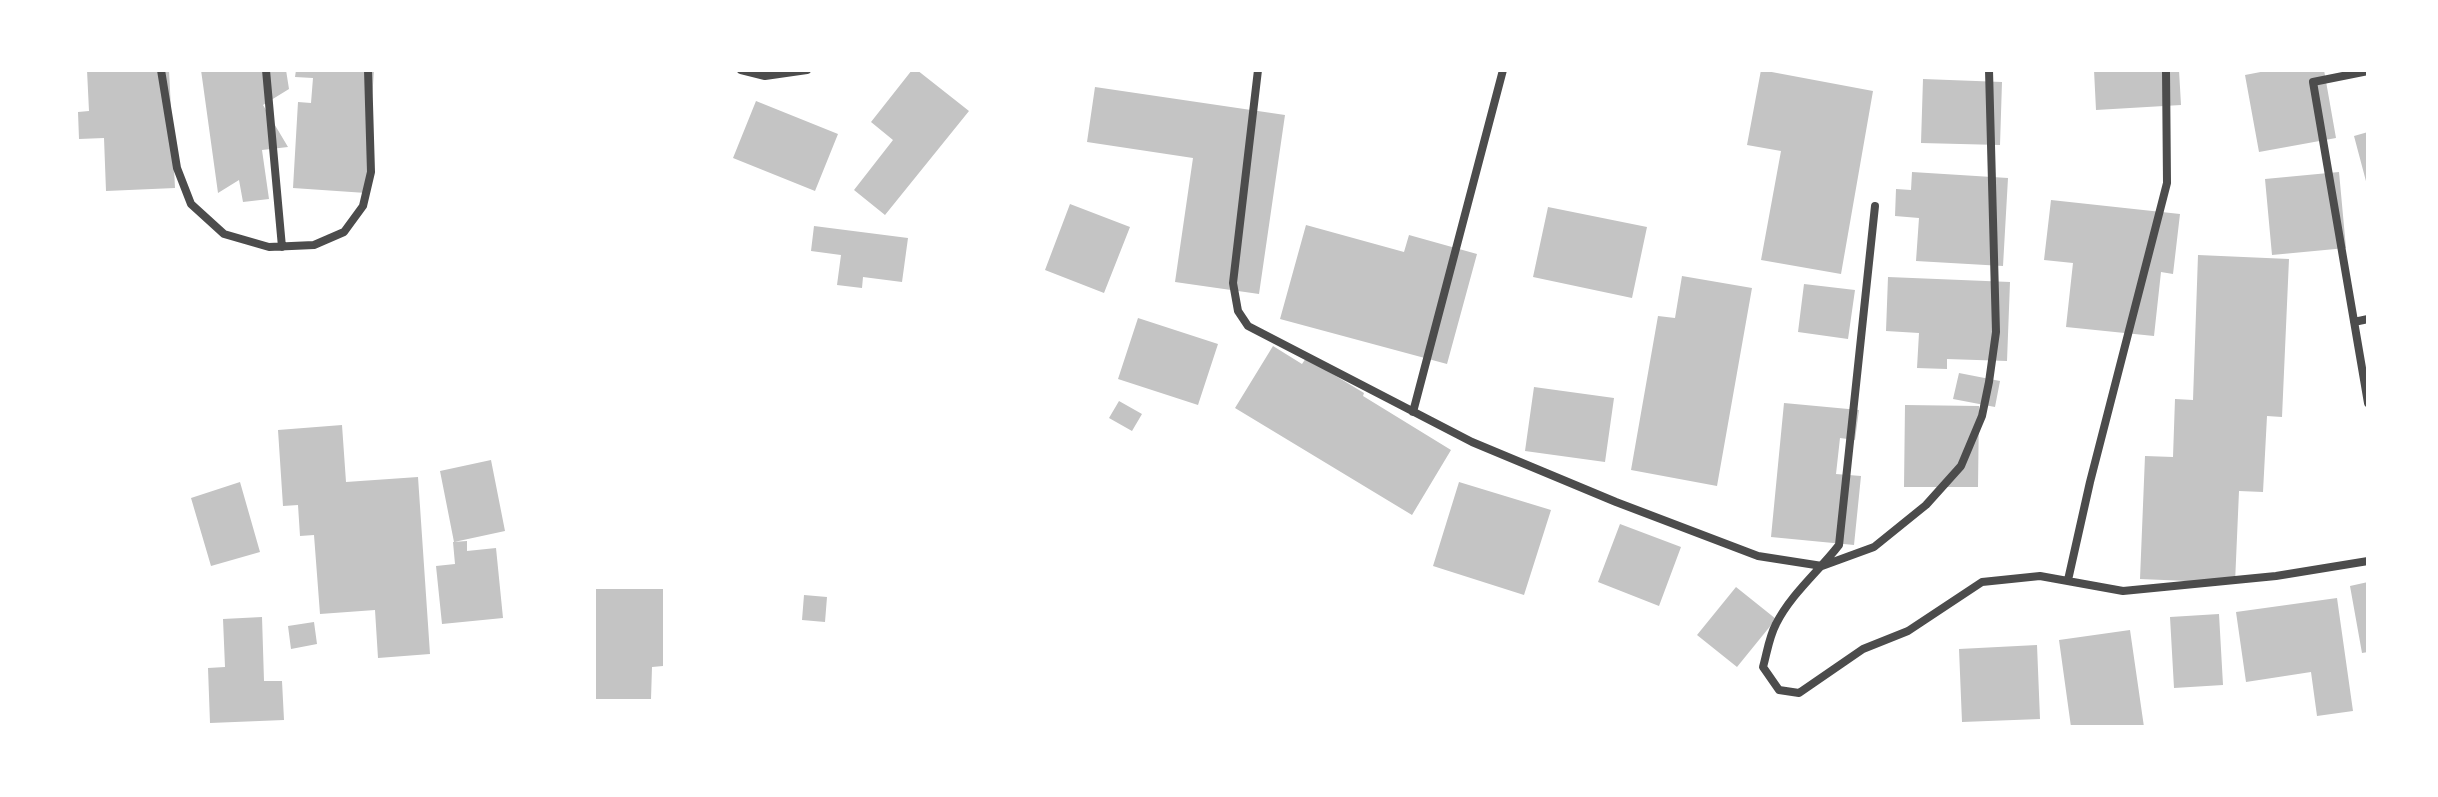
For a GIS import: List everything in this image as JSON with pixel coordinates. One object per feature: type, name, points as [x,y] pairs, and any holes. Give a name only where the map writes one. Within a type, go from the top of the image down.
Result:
[{"type":"street","points":[[161,70],[177,168],[191,204],[224,234],[269,247],[314,245],[344,232],[363,206],[371,172],[368,70]]},
{"type":"street","points":[[266,70],[282,247]]},
{"type":"street","points":[[741,70],[765,76],[807,70]]},
{"type":"street","points":[[1258,70],[1233,283],[1238,311],[1248,326],[1501,454],[1758,556],[1822,566],[1874,547],[1926,505],[1961,466],[1982,416],[1996,332],[1989,70]]},
{"type":"street","points":[[1413,412],[1503,70]]},
{"type":"street","points":[[2068,580],[2167,183],[2166,70]]},
{"type":"street","points":[[2368,71],[2313,82],[2368,403]]},
{"type":"street","points":[[1875,206],[1839,545],[1800,588],[1775,625],[1763,667],[1779,690],[1799,693],[1863,649],[1908,631],[1982,582],[2040,576],[2123,591],[2276,576],[2368,561]]},
{"type":"street","points":[[2354,322],[2368,319]]},
{"type":"building","points":[[87,70],[169,70],[175,188],[106,191],[104,138],[79,139],[78,112],[89,111]]},
{"type":"building","points":[[201,70],[286,70],[289,89],[263,105],[288,147],[262,150],[269,199],[243,202],[239,180],[218,193]]},
{"type":"building","points":[[296,70],[374,70],[366,193],[293,188],[298,102],[311,103],[313,78],[295,77]]},
{"type":"building","points":[[912,70],[917,70],[969,111],[885,215],[854,190],[893,140],[871,122]]},
{"type":"building","points":[[1761,70],[1873,91],[1841,274],[1761,260],[1781,151],[1747,145]]},
{"type":"building","points":[[2094,70],[2179,70],[2181,105],[2096,110]]},
{"type":"building","points":[[2271,70],[2324,70],[2336,138],[2259,152],[2245,75]]},
{"type":"building","points":[[1923,79],[2002,82],[2000,145],[1921,143]]},
{"type":"building","points":[[1095,87],[1285,115],[1259,294],[1175,282],[1193,158],[1087,142]]},
{"type":"building","points":[[756,101],[838,134],[815,191],[733,158]]},
{"type":"building","points":[[2368,132],[2368,185],[2367,185],[2354,136]]},
{"type":"building","points":[[1912,172],[2008,178],[2003,266],[1916,261],[1919,218],[1895,216],[1896,189],[1911,190]]},
{"type":"building","points":[[2339,172],[2346,248],[2272,255],[2265,179]]},
{"type":"building","points":[[2051,200],[2180,214],[2173,274],[2161,272],[2154,336],[2066,327],[2073,263],[2044,260]]},
{"type":"building","points":[[1070,204],[1130,227],[1104,293],[1045,270]]},
{"type":"building","points":[[1548,207],[1647,227],[1632,298],[1533,277]]},
{"type":"building","points":[[1306,225],[1404,252],[1409,235],[1477,254],[1447,364],[1280,319]]},
{"type":"building","points":[[814,226],[908,238],[902,282],[863,277],[862,288],[837,285],[841,255],[811,251]]},
{"type":"building","points":[[2198,255],[2289,259],[2282,417],[2267,416],[2263,492],[2239,491],[2235,583],[2140,579],[2145,456],[2173,457],[2175,399],[2193,400]]},
{"type":"building","points":[[1682,276],[1752,288],[1717,486],[1631,470],[1658,316],[1675,318]]},
{"type":"building","points":[[1888,277],[2010,282],[2007,361],[1947,359],[1947,369],[1917,368],[1919,333],[1886,331]]},
{"type":"building","points":[[1804,284],[1855,290],[1848,339],[1798,332]]},
{"type":"building","points":[[1138,318],[1218,344],[1198,405],[1118,379]]},
{"type":"building","points":[[1273,346],[1302,364],[1306,358],[1451,450],[1412,515],[1235,408]]},
{"type":"building","points":[[1959,373],[2000,381],[1995,407],[1953,399]]},
{"type":"building","points":[[1534,387],[1614,398],[1605,462],[1525,451]]},
{"type":"building","points":[[1119,401],[1142,414],[1132,431],[1109,418]]},
{"type":"building","points":[[1784,403],[1859,410],[1855,440],[1840,438],[1836,474],[1861,476],[1854,545],[1771,537]]},
{"type":"building","points":[[1905,405],[1979,406],[1978,487],[1904,487]]},
{"type":"building","points":[[342,425],[346,482],[418,477],[430,654],[378,658],[375,610],[320,614],[314,535],[300,536],[298,505],[283,506],[278,430]]},
{"type":"building","points":[[491,460],[505,531],[454,542],[440,471]]},
{"type":"building","points":[[240,482],[260,552],[211,566],[191,498]]},
{"type":"building","points":[[1459,482],[1551,510],[1524,595],[1433,566]]},
{"type":"building","points":[[1620,524],[1681,547],[1659,606],[1598,582]]},
{"type":"building","points":[[467,541],[467,551],[496,548],[503,618],[442,624],[436,566],[455,564],[453,542]]},
{"type":"building","points":[[2368,582],[2368,652],[2362,653],[2350,586]]},
{"type":"building","points":[[1736,587],[1776,619],[1737,667],[1697,635]]},
{"type":"building","points":[[596,589],[663,589],[663,666],[652,667],[651,699],[596,699]]},
{"type":"building","points":[[804,595],[827,597],[825,622],[802,620]]},
{"type":"building","points":[[2337,598],[2353,711],[2317,716],[2311,672],[2246,682],[2236,612]]},
{"type":"building","points":[[2219,614],[2223,685],[2174,688],[2170,617]]},
{"type":"building","points":[[262,617],[264,681],[282,681],[284,720],[210,723],[208,668],[225,667],[223,619]]},
{"type":"building","points":[[314,622],[317,644],[291,649],[288,626]]},
{"type":"building","points":[[2130,630],[2144,727],[2071,727],[2059,640]]},
{"type":"building","points":[[2037,645],[2040,719],[1962,722],[1959,649]]}]
